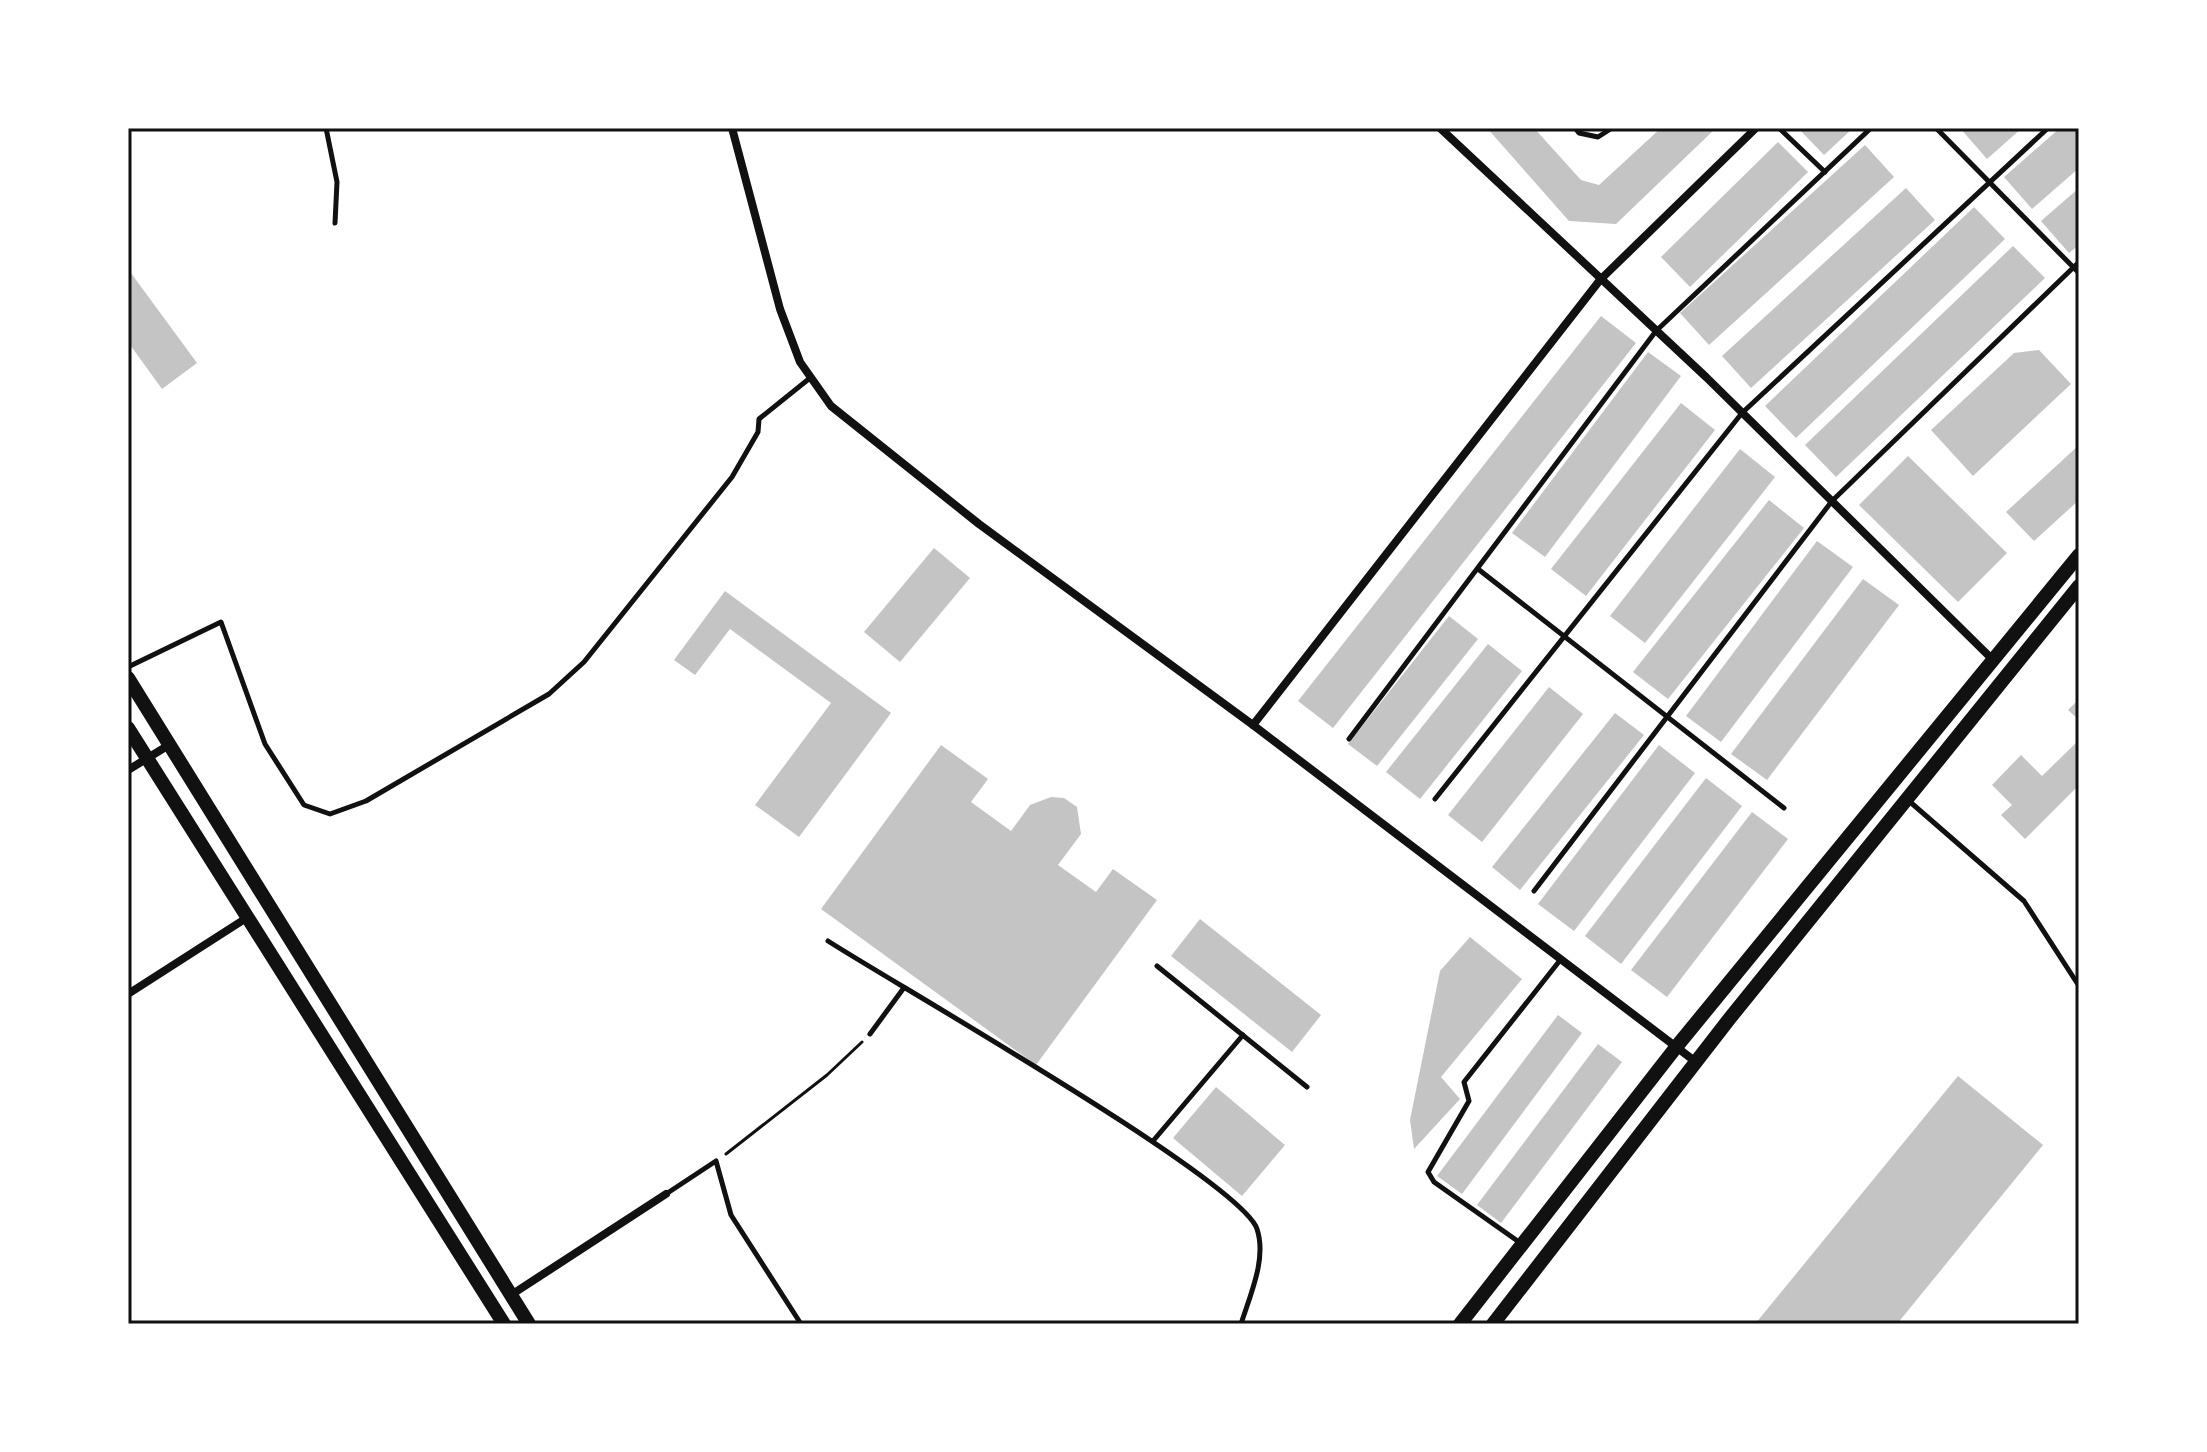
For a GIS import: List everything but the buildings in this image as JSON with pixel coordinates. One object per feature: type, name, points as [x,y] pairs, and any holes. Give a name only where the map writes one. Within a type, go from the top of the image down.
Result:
[{"type":"main road","points":[[1460,1324],[1677,1046],[2079,555]]},
{"type":"main road","points":[[1493,1324],[1905,798],[2079,586]]},
{"type":"main road","points":[[128,678],[529,1324]]},
{"type":"main road","points":[[128,728],[504,1324]]},
{"type":"street","points":[[732,128],[780,309],[800,362],[831,406],[979,524],[1253,725],[1696,1062]]},
{"type":"street","points":[[1440,128],[1742,413],[1992,659]]},
{"type":"street","points":[[1253,725],[1600,280],[1756,128]]},
{"type":"street","points":[[128,770],[169,745]]},
{"type":"street","points":[[128,994],[248,917]]},
{"type":"street","points":[[511,1295],[666,1194]]},
{"type":"lane","points":[[326,128],[337,182],[335,223]]},
{"type":"lane","points":[[1575,128],[1579,133],[1598,137],[1612,128]]},
{"type":"lane","points":[[1779,128],[1825,172]]},
{"type":"lane","points":[[1349,739],[1656,331],[1871,128]]},
{"type":"lane","points":[[1936,128],[2079,273]]},
{"type":"lane","points":[[1435,799],[1742,413],[2048,128]]},
{"type":"lane","points":[[1534,891],[1832,501],[2079,262]]},
{"type":"lane","points":[[128,667],[221,622],[265,744],[304,805],[330,814],[366,801],[549,694],[584,662],[732,477],[758,432],[759,419],[811,377]]},
{"type":"lane","points":[[1478,569],[1784,808]]},
{"type":"lane","points":[[1905,798],[2024,901],[2079,986]]},
{"type":"lane","points":[[828,941],[1153,1141],[1242,1208],[1256,1227],[1260,1247],[1256,1278],[1241,1324]]},
{"type":"lane","points":[[1522,1244],[1434,1182],[1428,1172],[1469,1101],[1464,1082],[1562,959]]},
{"type":"lane","points":[[1157,966],[1307,1087]]},
{"type":"lane","points":[[870,1034],[903,989]]},
{"type":"lane","points":[[1153,1141],[1243,1035]]},
{"type":"lane","points":[[666,1194],[716,1161],[731,1215],[801,1324]]},
{"type":"path","points":[[716,1161],[827,1075],[870,1034]]}]
